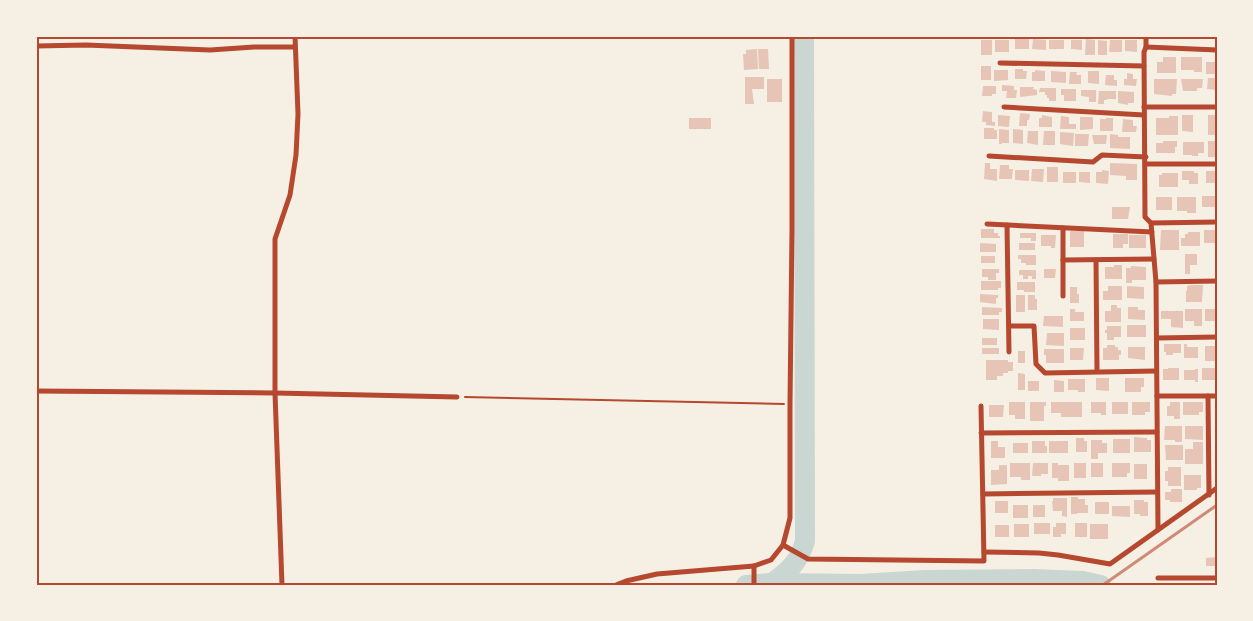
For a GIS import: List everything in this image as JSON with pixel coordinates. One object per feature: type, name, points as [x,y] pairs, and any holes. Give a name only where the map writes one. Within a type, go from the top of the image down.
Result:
[{"type":"street","points":[[282,585],[275,393],[276,239],[290,195],[296,155],[298,114],[295,36]]},
{"type":"street","points":[[616,585],[657,574],[754,568],[771,560],[786,547],[790,518],[792,36]]},
{"type":"street","points":[[1146,36],[1144,52],[1145,218],[1151,223],[1217,222]]},
{"type":"street","points":[[36,46],[86,45],[210,50],[295,47]]},
{"type":"street","points":[[1146,47],[1217,50]]},
{"type":"street","points":[[1000,63],[1144,66]]},
{"type":"street","points":[[1004,106],[1144,115]]},
{"type":"street","points":[[1144,107],[1217,107]]},
{"type":"street","points":[[989,156],[1093,162],[1102,155],[1217,164]]},
{"type":"street","points":[[1151,223],[1156,282],[1158,530]]},
{"type":"street","points":[[987,224],[1152,232]]},
{"type":"street","points":[[1007,225],[1009,352]]},
{"type":"street","points":[[1063,228],[1064,296]]},
{"type":"street","points":[[1063,260],[1154,259]]},
{"type":"street","points":[[1096,260],[1097,371]]},
{"type":"street","points":[[1156,282],[1217,281]]},
{"type":"street","points":[[1009,326],[1034,326],[1036,364],[1045,372],[1156,370]]},
{"type":"street","points":[[1156,338],[1217,337]]},
{"type":"street","points":[[36,391],[457,397]]},
{"type":"street","points":[[1157,396],[1217,396]]},
{"type":"street","points":[[1208,396],[1209,495]]},
{"type":"street","points":[[786,547],[808,559],[984,561],[981,406]]},
{"type":"street","points":[[981,433],[1157,432]]},
{"type":"street","points":[[984,552],[1049,554],[1110,564],[1217,488]]},
{"type":"street","points":[[983,494],[1157,492]]},
{"type":"street","points":[[754,568],[754,585]]},
{"type":"street","points":[[1158,578],[1217,578]]},
{"type":"path","points":[[457,397],[790,404]]},
{"type":"building","points":[[1015,39],[1029,39],[1029,49],[1015,49]]},
{"type":"building","points":[[1033,39],[1046,40],[1046,50],[1032,49]]},
{"type":"building","points":[[1086,39],[1095,40],[1095,55],[1085,55]]},
{"type":"building","points":[[981,40],[992,40],[992,55],[981,55]]},
{"type":"building","points":[[995,40],[1009,40],[1009,52],[995,52]]},
{"type":"building","points":[[1049,40],[1064,40],[1064,49],[1049,49]]},
{"type":"building","points":[[1071,40],[1082,40],[1082,50],[1071,49]]},
{"type":"building","points":[[1098,40],[1107,41],[1107,55],[1098,55]]},
{"type":"building","points":[[1110,40],[1122,40],[1122,52],[1109,52]]},
{"type":"building","points":[[1125,40],[1137,40],[1137,52],[1125,51]]},
{"type":"building","points":[[757,49],[758,69],[744,70],[743,54],[746,54],[746,50]]},
{"type":"building","points":[[758,49],[768,49],[769,69],[759,69]]},
{"type":"building","points":[[1163,57],[1176,57],[1176,73],[1157,73],[1157,62],[1163,62]]},
{"type":"building","points":[[1181,57],[1202,57],[1202,72],[1181,70]]},
{"type":"building","points":[[1206,62],[1217,64],[1217,74],[1206,74]]},
{"type":"building","points":[[981,66],[991,66],[991,80],[981,80]]},
{"type":"building","points":[[1015,69],[1027,71],[1026,79],[1015,79]]},
{"type":"building","points":[[994,70],[1008,70],[1008,80],[994,81]]},
{"type":"building","points":[[1045,71],[1045,81],[1032,81],[1032,72]]},
{"type":"building","points":[[1051,71],[1066,72],[1066,83],[1051,82]]},
{"type":"building","points":[[1088,71],[1099,71],[1099,84],[1088,83]]},
{"type":"building","points":[[1070,72],[1077,72],[1076,75],[1081,75],[1081,84],[1069,84]]},
{"type":"building","points":[[1127,73],[1133,74],[1133,79],[1137,79],[1136,86],[1124,85]]},
{"type":"building","points":[[1106,75],[1114,75],[1117,86],[1105,85]]},
{"type":"building","points":[[745,77],[764,77],[764,89],[752,89],[754,104],[745,104]]},
{"type":"building","points":[[1208,78],[1217,78],[1217,90],[1207,89]]},
{"type":"building","points":[[767,79],[782,79],[782,102],[767,102]]},
{"type":"building","points":[[1154,79],[1177,79],[1176,94],[1172,96],[1154,94]]},
{"type":"building","points":[[1181,79],[1203,79],[1202,88],[1197,88],[1197,91],[1183,91]]},
{"type":"building","points":[[1002,85],[1014,86],[1014,90],[1017,90],[1016,98],[1006,98],[1007,91],[1002,91]]},
{"type":"building","points":[[983,86],[996,86],[996,94],[982,96]]},
{"type":"building","points":[[1020,87],[1034,87],[1037,95],[1020,97]]},
{"type":"building","points":[[1040,88],[1056,88],[1056,101],[1049,101],[1045,92],[1039,92]]},
{"type":"building","points":[[1061,89],[1076,89],[1076,101],[1064,101]]},
{"type":"building","points":[[1081,90],[1096,90],[1096,102],[1089,102],[1089,97],[1081,96]]},
{"type":"building","points":[[1099,91],[1116,91],[1116,99],[1107,99],[1104,100],[1104,104],[1098,104]]},
{"type":"building","points":[[1118,91],[1134,92],[1134,103],[1128,103],[1128,105],[1118,103]]},
{"type":"building","points":[[983,111],[992,112],[992,122],[995,122],[995,126],[982,122]]},
{"type":"building","points":[[1020,113],[1030,114],[1027,126],[1019,126]]},
{"type":"building","points":[[998,115],[1010,116],[1009,127],[998,126]]},
{"type":"building","points":[[1042,115],[1052,117],[1052,127],[1039,127],[1039,118],[1042,118]]},
{"type":"building","points":[[1182,115],[1193,115],[1193,132],[1182,131]]},
{"type":"building","points":[[1208,115],[1217,115],[1217,135],[1208,135]]},
{"type":"building","points":[[1061,116],[1069,117],[1069,124],[1076,124],[1076,129],[1060,129]]},
{"type":"building","points":[[1169,116],[1178,116],[1178,135],[1156,135],[1156,118],[1169,118]]},
{"type":"building","points":[[1080,117],[1093,117],[1093,129],[1080,130]]},
{"type":"building","points":[[689,118],[711,118],[711,129],[689,129]]},
{"type":"building","points":[[1113,118],[1113,131],[1100,131],[1100,119]]},
{"type":"building","points":[[1123,119],[1133,120],[1133,126],[1137,126],[1136,132],[1122,132]]},
{"type":"building","points":[[984,128],[997,130],[997,139],[984,139]]},
{"type":"building","points":[[999,129],[1009,130],[1009,143],[999,144]]},
{"type":"building","points":[[1013,129],[1023,130],[1023,144],[1013,143]]},
{"type":"building","points":[[1028,131],[1038,131],[1038,145],[1027,143]]},
{"type":"building","points":[[1044,131],[1055,131],[1055,145],[1043,145]]},
{"type":"building","points":[[1060,132],[1074,133],[1073,146],[1060,144]]},
{"type":"building","points":[[1075,134],[1089,134],[1088,146],[1075,146]]},
{"type":"building","points":[[1110,134],[1130,137],[1130,149],[1110,148]]},
{"type":"building","points":[[1092,135],[1107,135],[1106,144],[1094,144]]},
{"type":"building","points":[[1163,141],[1177,141],[1175,153],[1156,153],[1156,143],[1163,143]]},
{"type":"building","points":[[1208,141],[1217,141],[1217,157],[1208,157]]},
{"type":"building","points":[[1183,142],[1204,142],[1204,153],[1198,153],[1198,156],[1183,155]]},
{"type":"building","points":[[985,163],[990,163],[990,169],[997,169],[997,181],[984,179]]},
{"type":"building","points":[[1110,163],[1137,164],[1137,180],[1126,180],[1126,176],[1110,175]]},
{"type":"building","points":[[1000,165],[1009,165],[1009,169],[1013,169],[1012,179],[999,179]]},
{"type":"building","points":[[1047,167],[1058,167],[1058,182],[1047,182]]},
{"type":"building","points":[[1032,169],[1044,169],[1043,182],[1031,181]]},
{"type":"building","points":[[1015,170],[1029,170],[1029,181],[1015,180]]},
{"type":"building","points":[[1102,170],[1109,171],[1108,184],[1096,183],[1096,172],[1102,172]]},
{"type":"building","points":[[1182,171],[1198,173],[1198,184],[1189,184],[1189,180],[1182,180]]},
{"type":"building","points":[[1206,171],[1217,171],[1217,183],[1206,183]]},
{"type":"building","points":[[1063,172],[1076,172],[1076,183],[1063,183]]},
{"type":"building","points":[[1079,172],[1090,172],[1090,183],[1079,182]]},
{"type":"building","points":[[1178,173],[1178,187],[1159,187],[1159,175]]},
{"type":"building","points":[[1202,196],[1217,196],[1217,207],[1202,207]]},
{"type":"building","points":[[1156,197],[1172,197],[1172,210],[1156,210]]},
{"type":"building","points":[[1177,197],[1196,197],[1196,213],[1177,211]]},
{"type":"building","points":[[1112,207],[1130,207],[1128,219],[1112,219]]},
{"type":"building","points":[[981,229],[994,229],[994,233],[998,233],[1000,238],[981,238]]},
{"type":"building","points":[[1161,230],[1179,230],[1179,250],[1160,250]]},
{"type":"building","points":[[1204,230],[1217,230],[1217,243],[1204,243]]},
{"type":"building","points":[[1070,231],[1084,231],[1084,247],[1070,247]]},
{"type":"building","points":[[1188,232],[1200,232],[1200,246],[1181,246],[1181,238],[1185,238]]},
{"type":"building","points":[[1020,233],[1036,233],[1036,241],[1031,241],[1031,238],[1020,238]]},
{"type":"building","points":[[1113,234],[1128,234],[1128,244],[1123,244],[1123,248],[1113,248]]},
{"type":"building","points":[[1041,235],[1056,235],[1055,248],[1041,246]]},
{"type":"building","points":[[1129,235],[1146,235],[1146,248],[1129,248]]},
{"type":"building","points":[[980,243],[996,244],[996,252],[980,252]]},
{"type":"building","points":[[1019,243],[1035,243],[1035,250],[1019,250]]},
{"type":"building","points":[[1185,254],[1197,254],[1197,265],[1190,265],[1190,274],[1185,274]]},
{"type":"building","points":[[1018,255],[1036,255],[1036,265],[1021,263]]},
{"type":"building","points":[[981,256],[995,256],[995,263],[981,263]]},
{"type":"building","points":[[1114,265],[1122,265],[1122,279],[1105,279],[1105,267],[1114,267]]},
{"type":"building","points":[[1131,266],[1146,267],[1146,280],[1132,280],[1132,283],[1126,283],[1126,268],[1131,268]]},
{"type":"building","points":[[982,269],[999,269],[999,273],[996,273],[996,280],[982,277]]},
{"type":"building","points":[[1044,269],[1056,269],[1055,278],[1044,278]]},
{"type":"building","points":[[1019,270],[1036,270],[1036,279],[1028,276],[1028,279],[1023,279],[1023,275],[1019,275]]},
{"type":"building","points":[[981,281],[1001,281],[1001,288],[981,290]]},
{"type":"building","points":[[1017,282],[1035,282],[1035,292],[1017,290]]},
{"type":"building","points":[[1203,285],[1202,302],[1186,302],[1187,286]]},
{"type":"building","points":[[1108,286],[1122,286],[1122,300],[1103,300],[1103,291],[1108,291]]},
{"type":"building","points":[[1127,286],[1144,287],[1144,299],[1127,298]]},
{"type":"building","points":[[1070,287],[1077,287],[1079,303],[1070,303]]},
{"type":"building","points":[[980,294],[998,295],[996,304],[980,302]]},
{"type":"building","points":[[1016,295],[1025,295],[1025,312],[1016,312]]},
{"type":"building","points":[[1028,295],[1035,295],[1037,310],[1028,310]]},
{"type":"building","points":[[1111,305],[1121,308],[1121,322],[1105,322],[1105,311],[1111,311]]},
{"type":"building","points":[[982,307],[1002,308],[1002,312],[999,312],[999,315],[982,315]]},
{"type":"building","points":[[1128,307],[1145,310],[1145,320],[1128,319]]},
{"type":"building","points":[[1070,309],[1075,309],[1075,312],[1084,312],[1084,321],[1070,321]]},
{"type":"building","points":[[1185,309],[1202,309],[1202,326],[1194,326],[1194,321],[1185,321]]},
{"type":"building","points":[[1205,309],[1217,309],[1217,321],[1205,321]]},
{"type":"building","points":[[1161,311],[1183,311],[1183,328],[1171,327],[1171,319],[1161,319]]},
{"type":"building","points":[[1044,316],[1063,316],[1063,327],[1043,326]]},
{"type":"building","points":[[983,319],[999,319],[999,330],[983,329]]},
{"type":"building","points":[[1127,325],[1146,325],[1146,337],[1127,337]]},
{"type":"building","points":[[1107,326],[1121,326],[1121,337],[1107,340],[1105,330]]},
{"type":"building","points":[[1070,328],[1085,328],[1085,340],[1070,340]]},
{"type":"building","points":[[1047,333],[1064,333],[1064,346],[1046,345]]},
{"type":"building","points":[[982,338],[997,338],[997,345],[982,345]]},
{"type":"building","points":[[1164,344],[1181,344],[1181,353],[1166,355]]},
{"type":"building","points":[[1184,344],[1187,344],[1187,347],[1198,347],[1198,358],[1184,358]]},
{"type":"building","points":[[1107,345],[1115,345],[1118,350],[1121,350],[1119,360],[1103,360],[1103,348],[1107,348]]},
{"type":"building","points":[[1205,346],[1215,346],[1217,361],[1205,361]]},
{"type":"building","points":[[1128,347],[1145,347],[1145,360],[1128,358]]},
{"type":"building","points":[[982,348],[999,348],[999,354],[982,354]]},
{"type":"building","points":[[1070,348],[1084,348],[1083,360],[1070,360]]},
{"type":"building","points":[[1044,349],[1064,349],[1064,363],[1046,363]]},
{"type":"building","points":[[1018,351],[1025,351],[1025,363],[1018,363]]},
{"type":"building","points":[[986,360],[1013,362],[1013,371],[997,376],[997,380],[986,380]]},
{"type":"building","points":[[1179,368],[1179,380],[1163,380],[1163,369]]},
{"type":"building","points":[[1202,368],[1217,368],[1217,380],[1202,380]]},
{"type":"building","points":[[1198,369],[1198,382],[1184,380],[1184,370]]},
{"type":"building","points":[[1018,373],[1025,374],[1025,390],[1018,390]]},
{"type":"building","points":[[1096,378],[1109,378],[1109,391],[1096,390]]},
{"type":"building","points":[[1125,378],[1144,378],[1144,387],[1141,387],[1141,392],[1125,392]]},
{"type":"building","points":[[1068,379],[1085,379],[1085,392],[1068,390]]},
{"type":"building","points":[[1054,380],[1064,381],[1064,392],[1054,392]]},
{"type":"building","points":[[1028,381],[1039,381],[1039,391],[1028,391]]},
{"type":"building","points":[[1009,402],[1025,402],[1025,419],[1015,419],[1015,415],[1009,415]]},
{"type":"building","points":[[1030,402],[1046,402],[1044,421],[1030,421]]},
{"type":"building","points":[[1051,402],[1082,402],[1082,417],[1061,417],[1061,413],[1051,413]]},
{"type":"building","points":[[1091,402],[1106,402],[1106,415],[1091,413]]},
{"type":"building","points":[[1112,402],[1128,402],[1128,414],[1112,414]]},
{"type":"building","points":[[1132,402],[1150,402],[1150,412],[1145,412],[1145,415],[1132,415]]},
{"type":"building","points":[[1170,402],[1180,402],[1180,419],[1167,416],[1167,406],[1170,406]]},
{"type":"building","points":[[1183,402],[1203,402],[1203,412],[1199,412],[1199,415],[1183,415]]},
{"type":"building","points":[[989,405],[1004,405],[1003,417],[989,417]]},
{"type":"building","points":[[1165,426],[1182,426],[1182,442],[1164,440]]},
{"type":"building","points":[[1185,426],[1203,426],[1203,440],[1185,439]]},
{"type":"building","points":[[1134,437],[1151,440],[1151,452],[1134,452]]},
{"type":"building","points":[[1076,438],[1084,438],[1084,441],[1087,441],[1087,452],[1076,452]]},
{"type":"building","points":[[1113,439],[1130,439],[1130,453],[1113,453]]},
{"type":"building","points":[[1091,440],[1102,440],[1102,443],[1107,443],[1107,453],[1098,453],[1098,459],[1091,459]]},
{"type":"building","points":[[991,441],[998,441],[998,447],[1005,447],[1005,458],[991,458]]},
{"type":"building","points":[[1032,441],[1045,441],[1047,453],[1032,453]]},
{"type":"building","points":[[1049,441],[1068,441],[1068,453],[1049,453]]},
{"type":"building","points":[[1193,442],[1203,442],[1203,464],[1185,464],[1185,449],[1193,449]]},
{"type":"building","points":[[1013,443],[1028,443],[1028,453],[1013,453]]},
{"type":"building","points":[[1165,445],[1183,445],[1183,460],[1166,460]]},
{"type":"building","points":[[1010,463],[1030,463],[1030,480],[1010,477]]},
{"type":"building","points":[[1033,463],[1048,463],[1048,474],[1032,476]]},
{"type":"building","points":[[1052,463],[1069,465],[1069,481],[1058,481],[1058,478],[1052,478]]},
{"type":"building","points":[[1074,463],[1086,463],[1086,478],[1074,478]]},
{"type":"building","points":[[1091,463],[1103,463],[1103,477],[1091,477]]},
{"type":"building","points":[[1112,463],[1130,463],[1130,473],[1127,473],[1127,477],[1112,477]]},
{"type":"building","points":[[1134,464],[1147,464],[1147,479],[1134,479]]},
{"type":"building","points":[[999,465],[1007,465],[1007,484],[991,485],[991,470],[999,470]]},
{"type":"building","points":[[1168,467],[1181,467],[1181,486],[1168,486],[1168,481],[1165,481],[1165,471],[1168,471]]},
{"type":"building","points":[[1184,475],[1201,475],[1201,488],[1184,490]]},
{"type":"building","points":[[1171,489],[1182,489],[1182,502],[1165,500],[1165,492],[1171,492]]},
{"type":"building","points":[[1071,497],[1085,499],[1088,513],[1071,514]]},
{"type":"building","points":[[1053,498],[1067,498],[1067,517],[1062,516],[1062,511],[1053,511]]},
{"type":"building","points":[[1134,500],[1148,502],[1148,516],[1134,514]]},
{"type":"building","points":[[995,501],[1008,501],[1008,513],[995,513]]},
{"type":"building","points":[[1095,502],[1109,502],[1109,514],[1095,514]]},
{"type":"building","points":[[1013,505],[1028,505],[1028,518],[1013,518]]},
{"type":"building","points":[[1033,505],[1045,505],[1045,517],[1033,517]]},
{"type":"building","points":[[1112,506],[1130,506],[1130,517],[1112,516]]},
{"type":"building","points":[[1034,523],[1050,523],[1050,534],[1034,534]]},
{"type":"building","points":[[1056,523],[1066,523],[1066,534],[1061,534],[1061,537],[1053,537],[1053,527],[1056,527]]},
{"type":"building","points":[[1075,523],[1087,523],[1087,537],[1075,537]]},
{"type":"building","points":[[1014,524],[1029,524],[1029,537],[1014,537]]},
{"type":"building","points":[[1090,524],[1108,524],[1108,539],[1090,539]]},
{"type":"building","points":[[995,525],[1009,525],[1009,537],[995,537]]},
{"type":"building","points":[[1217,557],[1217,566],[1206,566],[1206,558]]},
{"type":"waterway","points":[[772,583],[793,565],[805,541],[804,36]]},
{"type":"waterway","points":[[746,585],[1032,579],[1083,581],[1101,585]]},
{"type":"railway","points":[[1103,585],[1217,505]]}]
